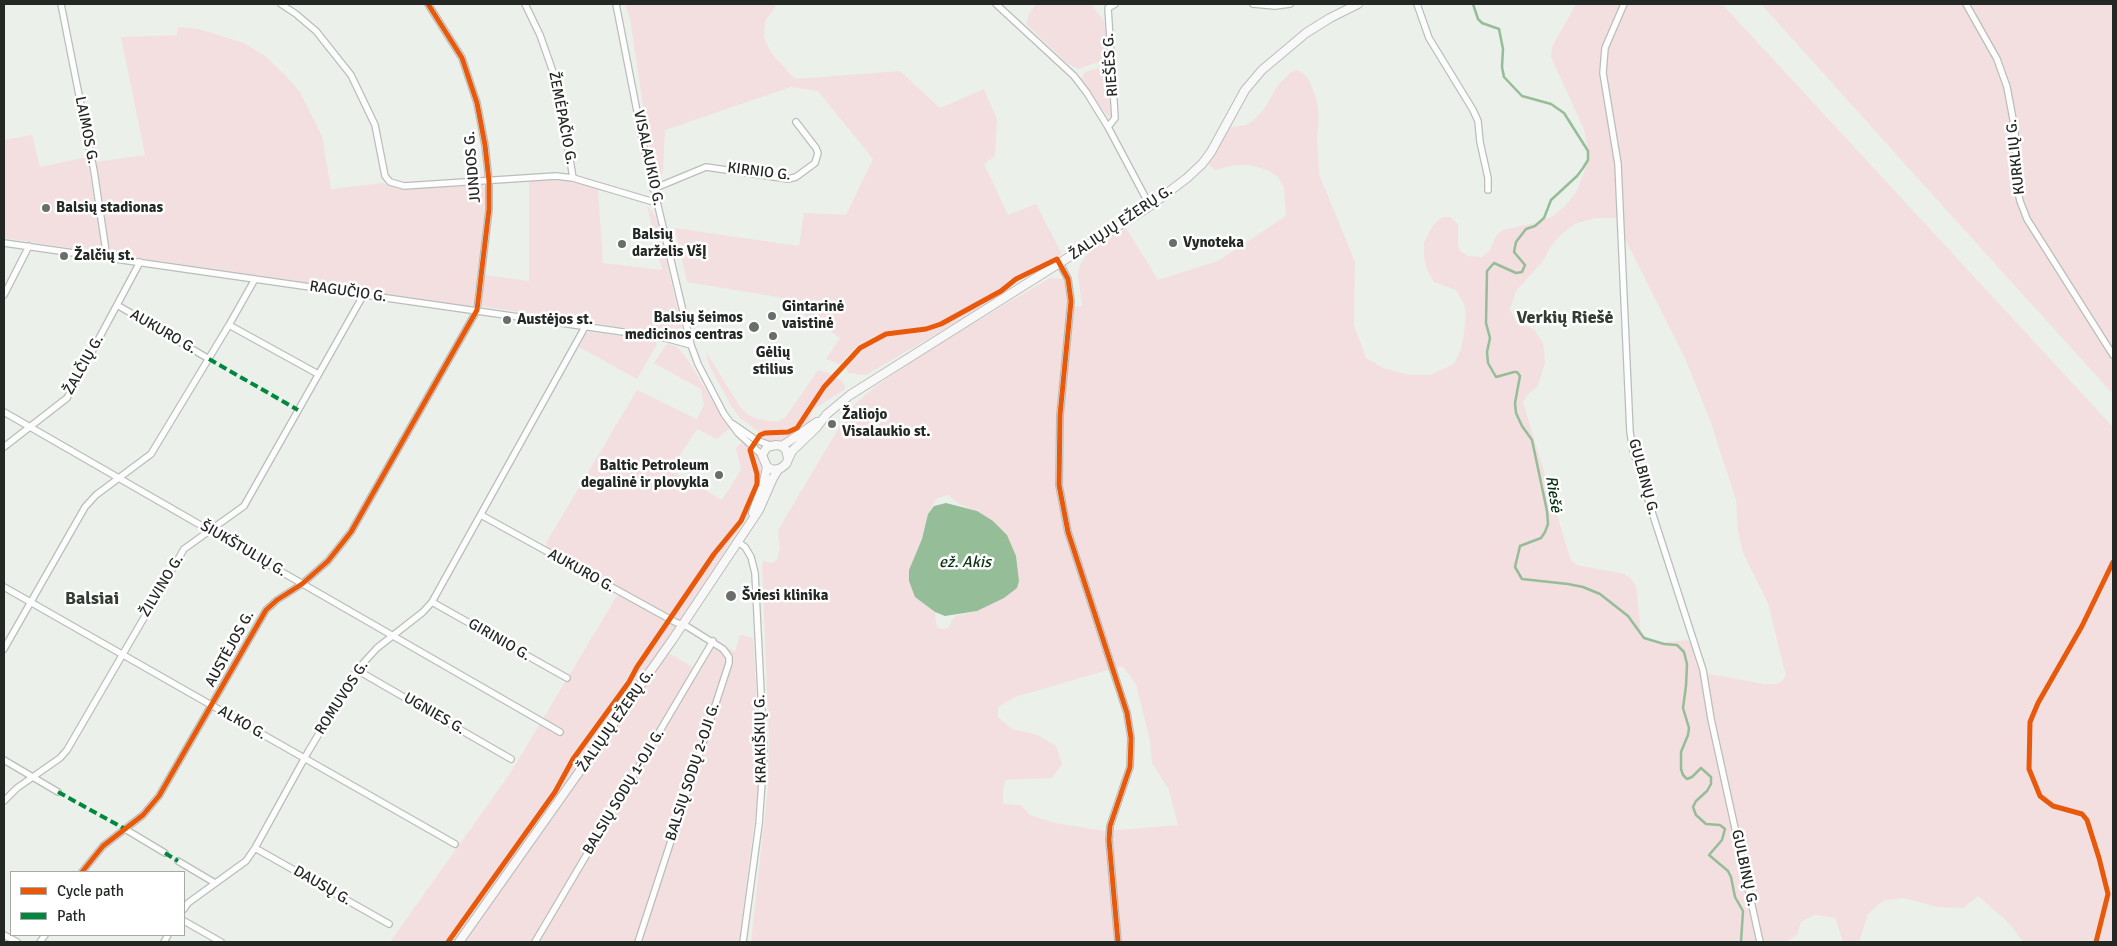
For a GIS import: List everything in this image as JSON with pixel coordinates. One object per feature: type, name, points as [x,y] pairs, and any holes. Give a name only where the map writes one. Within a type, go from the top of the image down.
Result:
[{"type":"main road","name":"ŽALIŲJŲ EŽERŲ G.","points":[[782,446],[821,420],[850,395],[884,372],[1060,264],[1150,206],[1187,178],[1202,164],[1245,90],[1262,70],[1306,33],[1358,4]]},
{"type":"main road","name":"ŽALIŲJŲ EŽERŲ G.","points":[[788,458],[792,451],[816,428],[821,420]]},
{"type":"main road","points":[[771,445],[782,446],[786,450],[788,458],[786,464],[778,470],[767,467],[762,456],[764,451],[771,445]]},
{"type":"main road","name":"ŽALIŲJŲ EŽERŲ G.","points":[[751,521],[767,467]]},
{"type":"main road","name":"ŽALIŲJŲ EŽERŲ G.","points":[[459,942],[738,542],[759,510],[778,470]]},
{"type":"street","name":"LAIMOS G.","points":[[61,4],[94,171],[107,258]]},
{"type":"street","points":[[281,4],[316,31],[351,75],[375,125],[386,179],[394,184],[404,186],[556,176],[574,178],[657,203]]},
{"type":"street","name":"JUNDOS G.","points":[[428,4],[454,43],[470,80],[481,124],[489,181],[486,246],[477,310]]},
{"type":"street","name":"ŽEMĖPAČIO G.","points":[[525,4],[540,35],[558,86],[574,178]]},
{"type":"street","name":"VISALAUKIO G.","points":[[616,4],[657,203],[691,345],[718,403],[738,433],[762,456]]},
{"type":"street","points":[[996,4],[1074,76],[1108,127],[1150,206]]},
{"type":"street","name":"RIEŠĖS G.","points":[[1108,127],[1115,118],[1108,8],[1115,4]]},
{"type":"street","points":[[1253,4],[1275,6],[1290,4]]},
{"type":"street","points":[[1416,4],[1429,38],[1474,110],[1478,121],[1480,142],[1488,178],[1488,190]]},
{"type":"street","name":"GULBINŲ G.","points":[[1624,4],[1605,48],[1603,73],[1618,164],[1632,440],[1652,512],[1703,670],[1711,719],[1760,942]]},
{"type":"street","name":"KURKLIŲ G.","points":[[1966,4],[1997,59],[2007,87],[2015,130],[2017,187],[2027,219],[2113,355]]},
{"type":"street","name":"KIRNIO G.","points":[[654,189],[706,167],[788,179],[796,177],[815,163],[818,153],[796,122]]},
{"type":"street","name":"RAGUČIO G.","points":[[4,243],[477,310],[665,338],[691,345]]},
{"type":"street","points":[[4,295],[29,246]]},
{"type":"street","name":"ŽALČIŲ G.","points":[[4,447],[31,428],[67,398],[140,262]]},
{"type":"street","points":[[1060,264],[1068,279],[1071,301],[1060,415],[1059,484],[1068,532],[1127,713],[1131,738],[1130,767],[1110,826],[1109,840],[1118,942]]},
{"type":"street","points":[[4,649],[85,507],[96,495],[151,454],[255,279]]},
{"type":"street","name":"ŽILVINO G.","points":[[4,801],[60,758],[67,750],[184,549],[244,506],[364,294]]},
{"type":"street","name":"AUKURO G.","points":[[117,305],[209,359]]},
{"type":"street","name":"AUSTĖJOS G.","points":[[83,871],[104,846],[143,815],[159,796],[266,610],[276,600],[302,584],[328,561],[351,532],[477,310]]},
{"type":"street","points":[[229,325],[318,374]]},
{"type":"street","name":"ROMUVOS G.","points":[[185,908],[188,903],[246,860],[255,848],[304,759],[357,670],[367,657],[423,612],[432,602],[585,327]]},
{"type":"street","name":"ŠIUKŠTULIŲ G.","points":[[4,412],[560,732]]},
{"type":"street","name":"VISALAUKIO G.","points":[[730,421],[756,440],[771,445]]},
{"type":"street","name":"AUKURO G.","points":[[481,515],[670,620],[682,624]]},
{"type":"street","name":"KRAKIŠKIŲ G.","points":[[738,542],[745,547],[751,557],[755,573],[764,753],[759,824],[743,942]]},
{"type":"street","name":"ALKO G.","points":[[4,587],[455,844]]},
{"type":"street","name":"GIRINIO G.","points":[[432,602],[567,678]]},
{"type":"street","name":"BALSIŲ SODŲ 2-OJI G.","points":[[638,942],[729,662],[727,653],[713,641],[682,624]]},
{"type":"street","name":"BALSIŲ SODŲ 1-OJI G.","points":[[534,942],[713,641]]},
{"type":"street","name":"UGNIES G.","points":[[357,670],[511,759]]},
{"type":"street","points":[[4,760],[58,792]]},
{"type":"street","points":[[125,829],[165,853]]},
{"type":"street","name":"DAUSŲ G.","points":[[255,848],[389,924]]},
{"type":"street","points":[[178,860],[216,883]]},
{"type":"street","points":[[185,922],[221,942]]},
{"type":"street","points":[[4,935],[17,942]]},
{"type":"shaded area","points":[[625,4],[777,4],[765,22],[764,38],[772,54],[795,79],[900,71],[940,108],[984,89],[997,119],[995,156],[984,164],[1008,215],[1036,204],[1062,254],[1020,276],[998,298],[866,375],[848,373],[845,366],[860,351],[880,340],[875,336],[856,347],[840,364],[826,359],[840,338],[814,320],[825,305],[823,303],[809,321],[796,300],[687,282],[675,228],[799,246],[804,213],[846,215],[873,159],[818,91],[791,87],[665,130],[663,171],[661,176],[654,178],[630,19]]},
{"type":"shaded area","points":[[1036,4],[1091,4],[1104,21],[1108,52],[1106,57],[1101,61],[1078,69],[1068,64],[1026,24],[1029,14]]},
{"type":"shaded area","points":[[1576,4],[1722,4],[2113,427],[2113,942],[2023,942],[2008,922],[1978,896],[1963,908],[1937,907],[1904,898],[1883,901],[1868,914],[1859,942],[1843,942],[1835,918],[1815,915],[1801,922],[1797,935],[1786,942],[751,942],[768,787],[769,737],[762,564],[764,561],[772,563],[777,560],[780,549],[778,530],[855,404],[875,387],[930,349],[1050,278],[1063,279],[1068,291],[1066,308],[1082,306],[1078,275],[1080,265],[1091,249],[1126,228],[1158,280],[1218,261],[1286,216],[1284,188],[1278,177],[1267,170],[1249,165],[1235,165],[1215,170],[1208,164],[1229,128],[1246,125],[1254,120],[1264,109],[1278,85],[1291,72],[1297,70],[1303,73],[1309,80],[1317,101],[1319,118],[1317,137],[1319,174],[1355,262],[1354,325],[1366,358],[1383,368],[1410,375],[1430,375],[1454,364],[1461,349],[1466,314],[1464,304],[1456,290],[1434,282],[1427,270],[1424,257],[1424,242],[1432,227],[1438,220],[1450,217],[1458,224],[1458,245],[1460,251],[1468,256],[1482,257],[1490,250],[1496,236],[1503,230],[1540,222],[1553,216],[1565,206],[1577,191],[1589,159],[1584,129],[1551,57],[1552,47]],"holes":[[[1596,218],[1624,218],[1624,237],[1684,356],[1710,420],[1736,500],[1738,531],[1743,553],[1768,603],[1786,675],[1777,684],[1764,684],[1699,672],[1689,640],[1656,643],[1648,640],[1641,633],[1636,586],[1631,579],[1624,574],[1577,565],[1571,561],[1523,402],[1529,393],[1537,387],[1541,376],[1545,363],[1543,343],[1533,329],[1516,321],[1510,310],[1516,291],[1543,261],[1551,246],[1560,236],[1574,224]],[[948,495],[961,505],[977,511],[1016,556],[1019,581],[1017,588],[977,611],[955,616],[948,628],[944,629],[938,628],[935,612],[915,597],[909,570],[922,539],[928,514],[937,498]],[[1123,667],[1136,684],[1150,741],[1152,763],[1169,790],[1178,825],[1105,831],[1055,823],[1030,815],[1021,805],[1003,804],[1005,780],[1052,778],[1062,764],[1056,746],[1038,735],[1012,729],[998,717],[998,707],[1015,697]]]},
{"type":"shaded area","points":[[1761,4],[2113,4],[2113,394],[1922,183]]},
{"type":"shaded area","points":[[178,27],[199,29],[244,43],[265,56],[286,76],[300,92],[322,136],[331,189],[383,183],[398,188],[483,185],[487,193],[473,305],[469,306],[117,255],[112,252],[108,245],[95,162],[145,155],[121,37],[177,35]]},
{"type":"shaded area","points":[[1106,66],[1109,70],[1112,116],[1108,117],[1081,79],[1085,72]]},
{"type":"shaded area","points":[[32,135],[40,167],[87,157],[102,247],[98,252],[4,238],[4,140]]},
{"type":"shaded area","points":[[529,179],[574,181],[598,189],[603,263],[662,270],[647,205],[656,217],[682,329],[680,336],[481,306],[480,300],[484,275],[529,281]]},
{"type":"shaded area","points":[[590,332],[655,341],[657,344],[637,379],[579,347],[586,334]]},
{"type":"shaded area","points":[[670,344],[678,348],[688,360],[730,428],[717,439],[697,429],[670,470],[722,500],[741,470],[736,448],[743,441],[757,453],[762,470],[762,477],[753,508],[685,614],[454,942],[390,942],[511,772],[621,589],[547,547],[546,543],[637,390],[697,419],[704,405],[701,389],[654,363],[666,345]]},
{"type":"shaded area","points":[[706,352],[741,408],[748,415],[757,419],[777,422],[785,418],[818,370],[829,373],[840,380],[844,383],[845,389],[814,409],[810,416],[811,419],[800,432],[783,442],[767,442],[759,439],[758,431],[740,418],[732,407],[709,365]]},
{"type":"shaded area","points":[[740,635],[753,638],[759,738],[758,793],[739,942],[464,942],[667,652],[694,668],[714,638],[735,652]]},
{"type":"water","name":"ež. Akis","points":[[946,503],[977,511],[993,521],[1007,535],[1016,556],[1019,581],[1017,588],[1004,598],[977,611],[945,616],[935,612],[915,597],[909,581],[909,570],[922,539],[928,514],[934,506]]},
{"type":"waterway","name":"Riešė","points":[[1473,4],[1478,19],[1482,23],[1499,29],[1503,49],[1502,67],[1504,77],[1522,96],[1551,104],[1564,113],[1588,151],[1588,160],[1583,168],[1551,200],[1544,218],[1535,226],[1526,229],[1516,242],[1514,252],[1525,265],[1522,272],[1516,273],[1494,263],[1487,271],[1486,323],[1490,338],[1487,352],[1488,363],[1496,377],[1514,372],[1517,372],[1520,376],[1515,403],[1516,413],[1532,440],[1547,511],[1548,524],[1545,532],[1541,538],[1520,546],[1515,567],[1522,579],[1568,584],[1583,587],[1600,594],[1628,616],[1644,638],[1664,644],[1677,645],[1684,652],[1687,664],[1683,708],[1689,728],[1681,752],[1681,769],[1687,779],[1692,777],[1701,768],[1711,777],[1711,784],[1707,791],[1696,801],[1693,807],[1696,815],[1706,824],[1720,825],[1725,829],[1722,840],[1709,855],[1728,871],[1731,877],[1735,897],[1743,911],[1741,942]]},
{"type":"marked path","points":[[209,359],[298,410]]},
{"type":"marked path","points":[[58,792],[125,829]]},
{"type":"marked path","points":[[165,853],[178,861]]},
{"type":"cycle path","points":[[83,871],[103,846],[143,815],[159,796],[266,610],[277,600],[302,584],[328,561],[351,532],[477,310],[489,209],[489,181],[485,145],[477,103],[462,58],[428,4]]},
{"type":"cycle path","points":[[448,942],[555,792],[573,759],[629,682],[637,667],[714,554],[741,521],[757,484],[757,474],[750,450],[760,435],[788,432],[797,428],[824,387],[860,348],[886,334],[926,329],[941,324],[1001,291],[1016,279],[1057,259],[1068,279],[1071,301],[1060,415],[1059,485],[1068,532],[1127,713],[1131,738],[1130,767],[1110,826],[1109,840],[1118,942]]},
{"type":"cycle path","points":[[2096,942],[2108,894],[2099,858],[2087,820],[2082,814],[2053,806],[2040,796],[2029,769],[2030,722],[2038,703],[2082,626],[2113,562]]},
{"type":"place","name":"Balsių stadionas","points":[[46,208]]},
{"type":"place","name":"Vynoteka","points":[[1173,243]]},
{"type":"place","name":"Balsių darželis VšĮ","points":[[622,244]]},
{"type":"place","name":"Žalčių st.","points":[[64,256]]},
{"type":"place","name":"Gintarinė vaistinė","points":[[772,316]]},
{"type":"place","name":"Austėjos st.","points":[[507,320]]},
{"type":"place","name":"Balsių šeimos medicinos centras","points":[[754,327]]},
{"type":"place","name":"Gėlių stilius","points":[[773,336]]},
{"type":"place","name":"Žaliojo Visalaukio st.","points":[[832,424]]},
{"type":"place","name":"Baltic Petroleum degalinė ir plovykla","points":[[719,475]]},
{"type":"place","name":"Šviesi klinika","points":[[731,596]]},
{"type":"district","name":"Verkių Riešė","points":[[1565,318]]},
{"type":"district","name":"Balsiai","points":[[92,599]]}]
